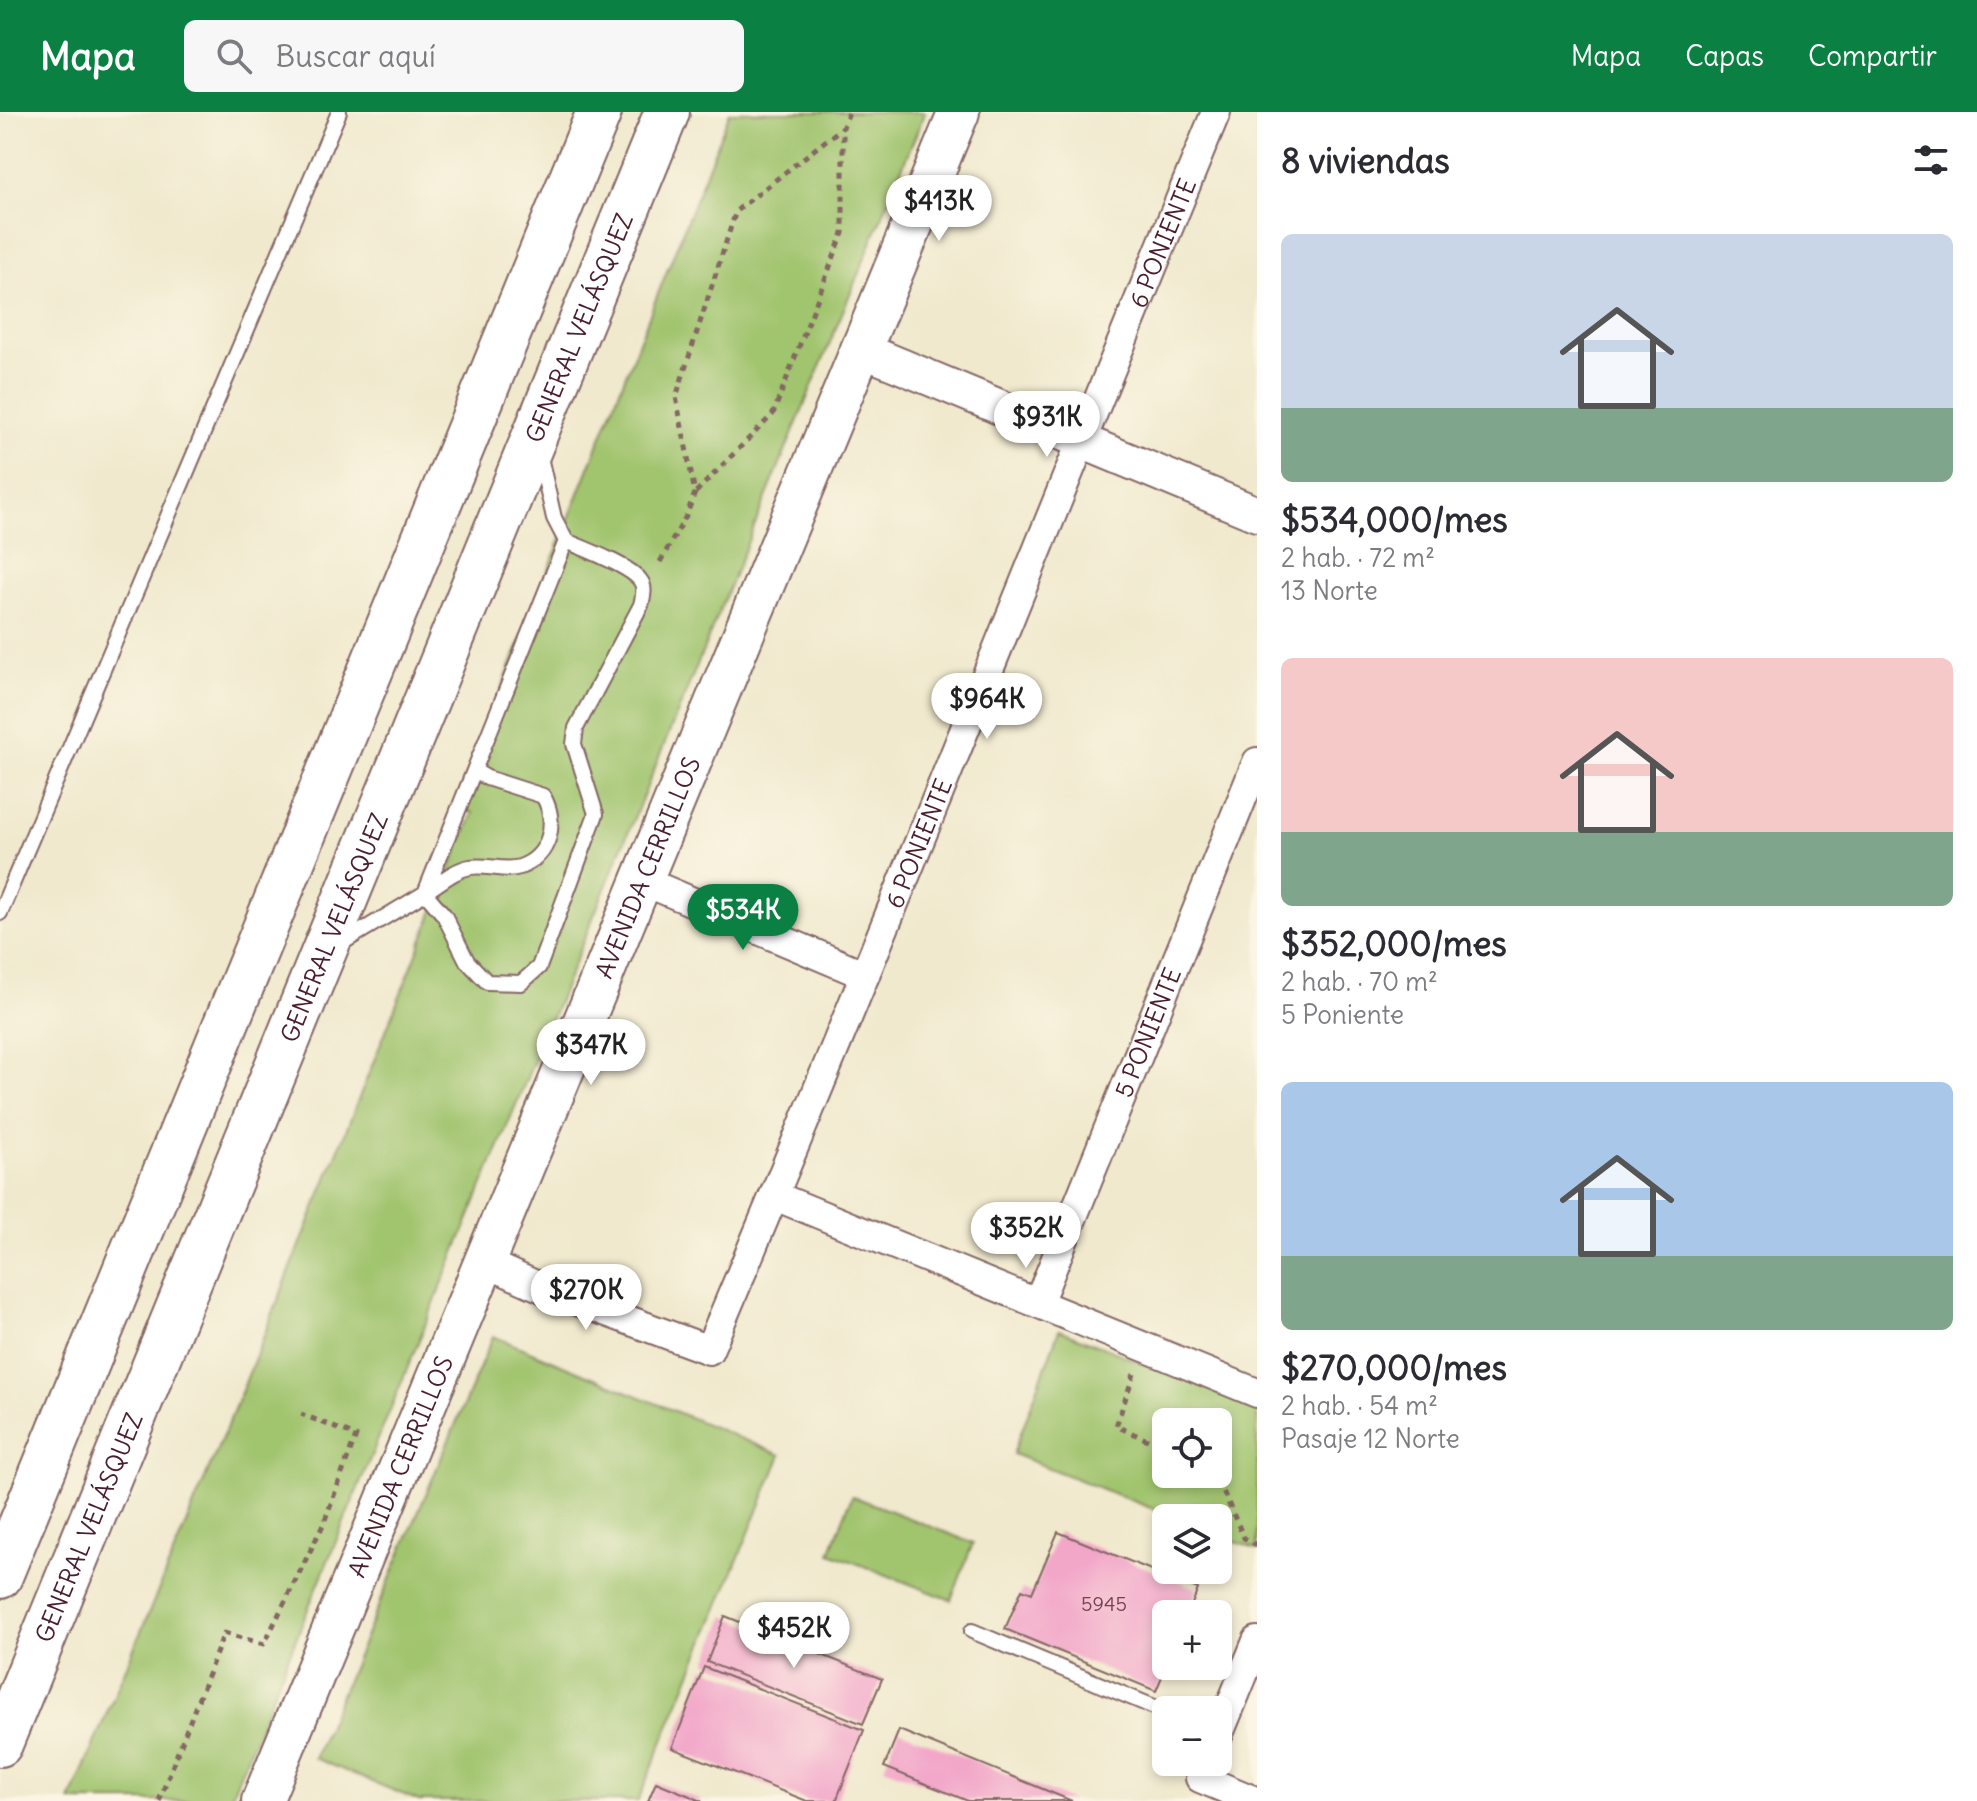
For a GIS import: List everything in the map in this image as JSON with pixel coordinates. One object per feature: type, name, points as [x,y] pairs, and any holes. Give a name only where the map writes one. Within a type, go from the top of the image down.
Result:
[{"type":"highway","points":[[0,1576],[599,112]]},
{"type":"highway","name":"GENERAL VELÁSQUEZ","points":[[0,1744],[667,112]]},
{"type":"main road","name":"AVENIDA CERRILLOS","points":[[266,1800],[484,1262],[959,112]]},
{"type":"street","name":"6 PONIENTE","points":[[484,1262],[542,1288],[709,1350],[775,1196],[1216,112]]},
{"type":"street","points":[[860,349],[1257,514]]},
{"type":"street","name":"5 PONIENTE","points":[[1038,1303],[1257,762]]},
{"type":"street","points":[[641,880],[865,975]]},
{"type":"street","points":[[775,1196],[1257,1393]]},
{"type":"street","points":[[1232,1701],[1257,1641]]},
{"type":"street","points":[[1199,1780],[1255,1801]]},
{"type":"lane","points":[[0,913],[339,112]]},
{"type":"lane","points":[[425,893],[444,915],[467,961],[487,982],[521,983],[539,967],[596,814],[574,744],[576,728],[641,605],[644,588],[640,579],[597,554],[566,541],[554,518],[535,436]]},
{"type":"lane","points":[[425,893],[566,541]]},
{"type":"lane","points":[[323,955],[456,871],[472,867],[519,867],[540,854],[552,829],[551,810],[543,796],[487,778],[475,771]]},
{"type":"lane","points":[[972,1631],[1152,1706]]},
{"type":"path","points":[[660,562],[695,493],[773,414],[843,233],[843,127],[849,112]]},
{"type":"path","points":[[695,493],[676,397],[736,211],[843,127]]},
{"type":"path","points":[[1144,1347],[1116,1426],[1152,1442]]},
{"type":"path","points":[[159,1801],[224,1633],[264,1644],[329,1510],[356,1436],[301,1414]]},
{"type":"path","points":[[1222,1488],[1244,1538],[1257,1545]]},
{"type":"green space","points":[[730,112],[925,112],[229,1801],[70,1801],[243,1388],[473,813],[455,806]]},
{"type":"green space","points":[[1059,1330],[1257,1408],[1257,1550],[1232,1540],[1232,1504],[1152,1504],[1152,1509],[1013,1454]]},
{"type":"green space","points":[[493,1336],[781,1455],[638,1801],[419,1801],[314,1758]]},
{"type":"green space","points":[[852,1496],[973,1543],[951,1600],[830,1553]]},
{"type":"building","points":[[1058,1532],[1152,1570],[1152,1584],[1186,1584],[1198,1589],[1194,1600],[1152,1600],[1152,1680],[1161,1680],[1156,1691],[1005,1629],[1022,1589],[1032,1593]]},
{"type":"building","points":[[725,1616],[882,1679],[863,1724],[707,1662]]},
{"type":"building","points":[[704,1667],[864,1730],[836,1801],[807,1801],[672,1748]]},
{"type":"building","points":[[899,1730],[1072,1801],[968,1801],[884,1767]]},
{"type":"building","points":[[656,1782],[702,1801],[648,1801]]}]
